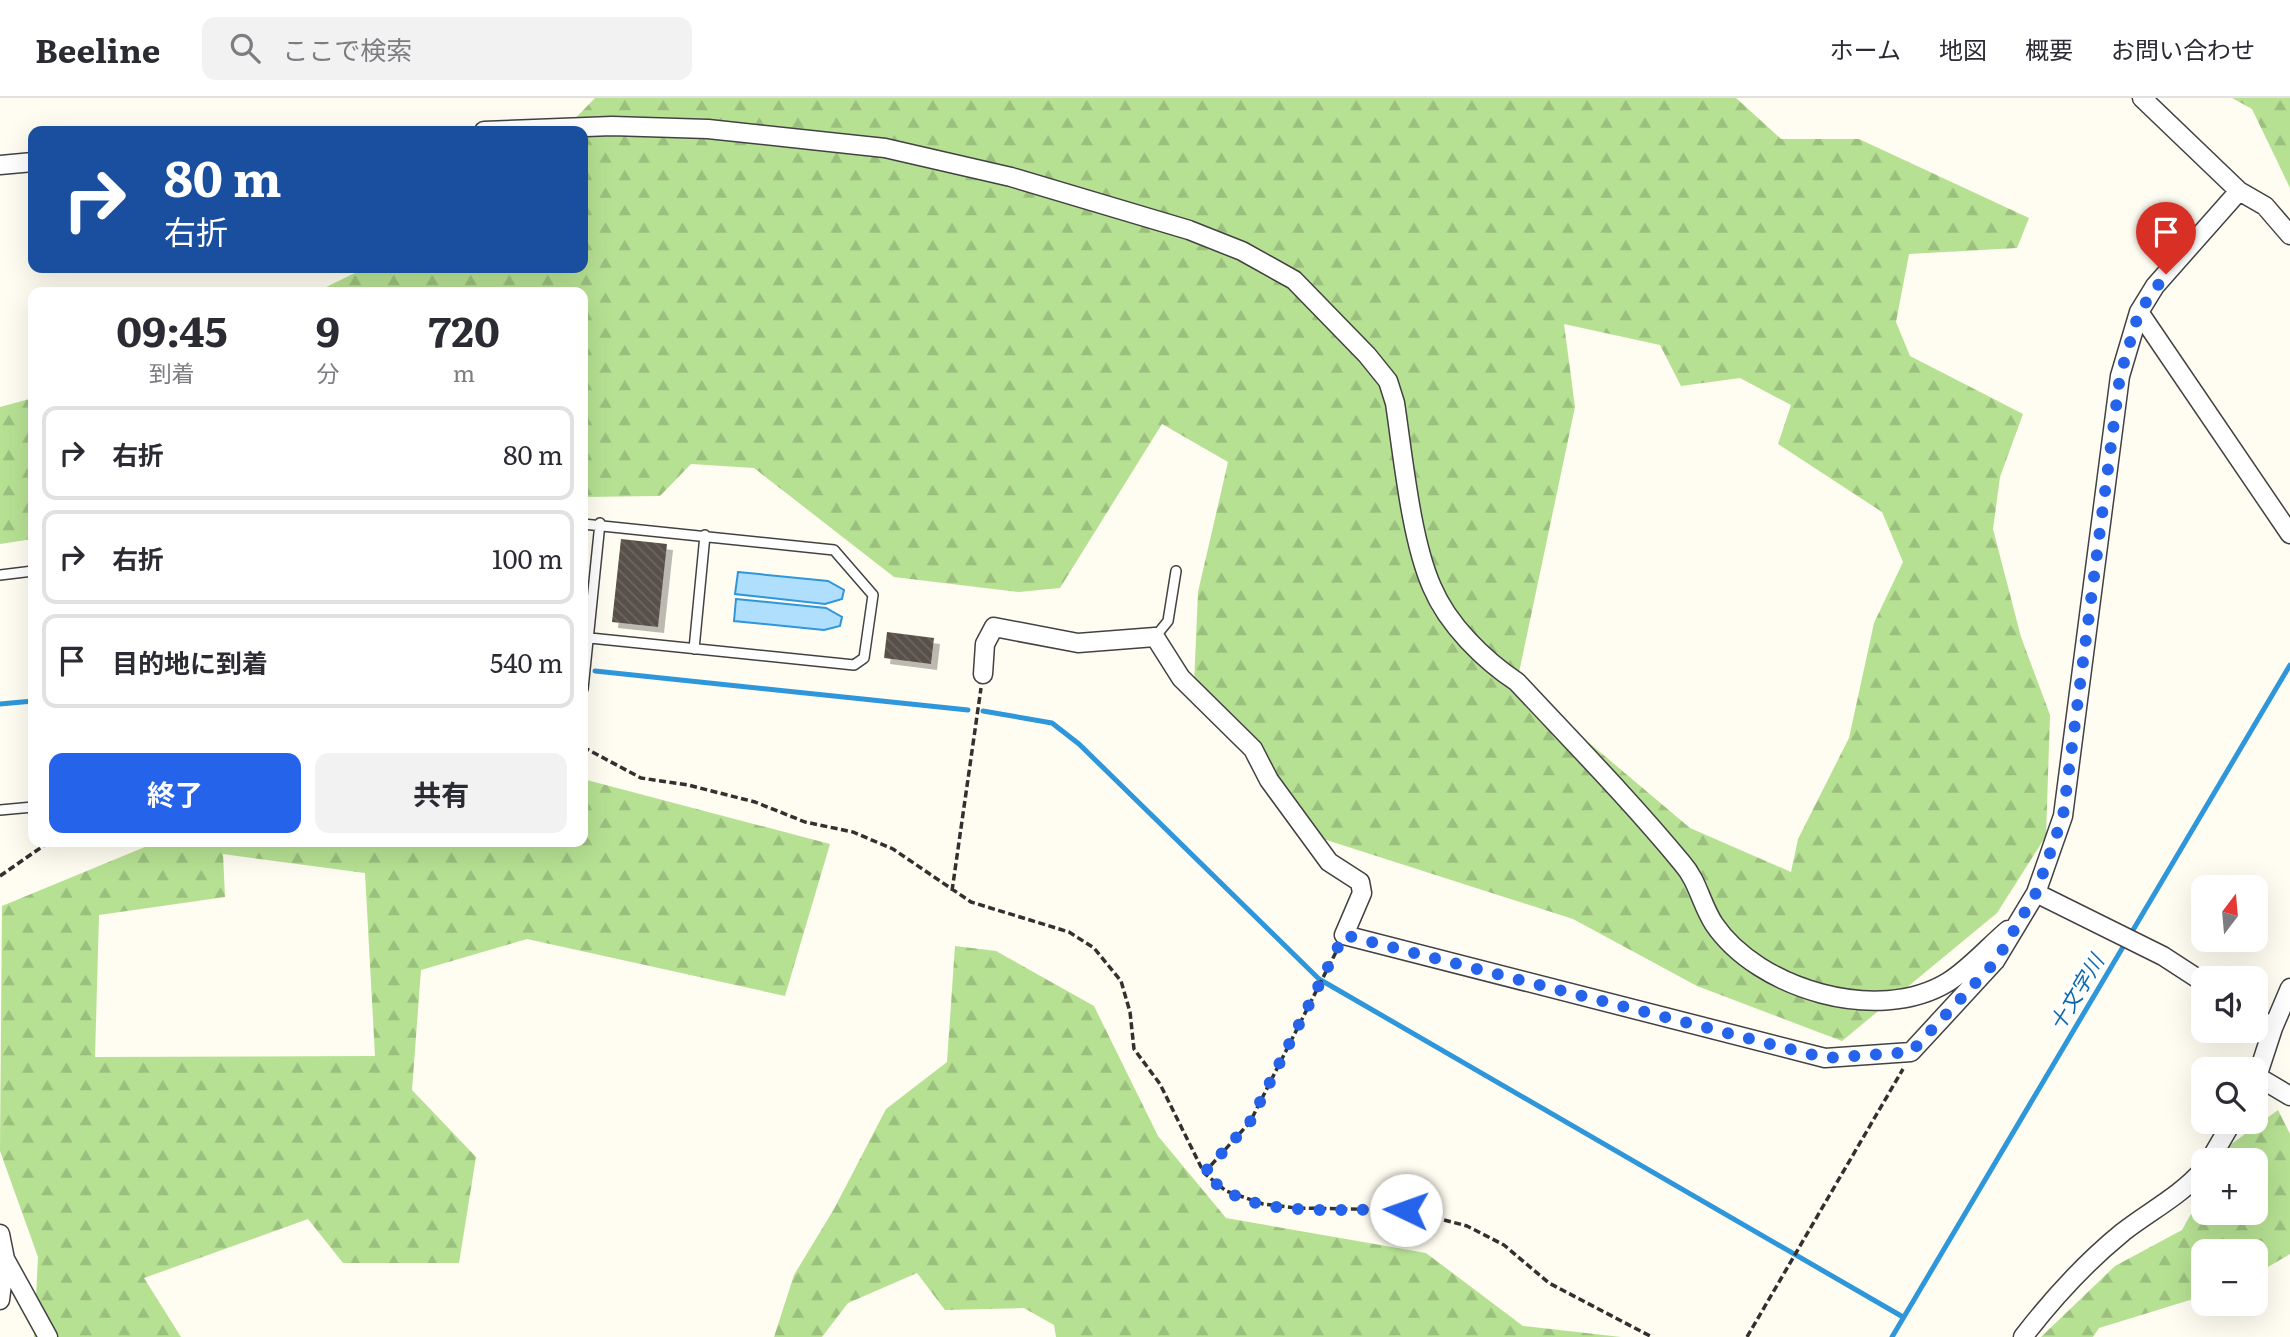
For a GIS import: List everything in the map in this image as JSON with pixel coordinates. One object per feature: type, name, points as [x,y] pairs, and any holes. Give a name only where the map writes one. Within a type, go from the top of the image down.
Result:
[{"type":"street","points":[[2141,98],[2239,191],[2265,206],[2290,235]]},
{"type":"street","points":[[588,127],[708,129],[885,148],[1011,177],[1189,230],[1242,251],[1294,280],[1388,382],[1395,403],[1423,560],[1432,589],[1461,631],[1494,667],[1517,682],[1647,821],[1693,876],[1714,923],[1740,952],[1800,989],[1839,999],[1878,1000],[1913,996],[1948,982],[2015,924]]},
{"type":"street","points":[[0,165],[28,163]]},
{"type":"street","points":[[983,674],[985,644],[994,627],[1040,638],[1078,643],[1155,637],[1181,677],[1253,749],[1269,780],[1329,862],[1360,882],[1362,892],[1344,935],[1825,1058],[1911,1052],[1996,961],[2015,924],[2036,893],[2063,816],[2120,376],[2139,312],[2155,286],[2239,191]]},
{"type":"street","points":[[2139,312],[2290,534]]},
{"type":"street","points":[[2036,893],[2163,956],[2191,974]]},
{"type":"street","points":[[2264,1057],[2290,988]]},
{"type":"street","points":[[2268,1025],[2273,1028]]},
{"type":"street","points":[[2268,1085],[2290,1096]]},
{"type":"street","points":[[2023,1337],[2051,1300],[2088,1262],[2124,1231],[2191,1184]]},
{"type":"street","points":[[0,1234],[5,1259],[48,1337]]},
{"type":"street","points":[[0,1300],[5,1259]]},
{"type":"lane","points":[[588,653],[600,523]]},
{"type":"lane","points":[[588,524],[834,550],[873,595],[864,658],[854,665],[590,638]]},
{"type":"lane","points":[[694,649],[705,535]]},
{"type":"lane","points":[[1155,637],[1168,621],[1176,571]]},
{"type":"lane","points":[[0,575],[28,572]]},
{"type":"lane","points":[[0,810],[28,807]]},
{"type":"path","points":[[952,891],[983,674]]},
{"type":"path","points":[[588,750],[640,778],[688,785],[755,802],[805,822],[853,832],[893,849],[971,902],[1069,932],[1094,948],[1121,981],[1134,1049],[1160,1084],[1204,1173],[1226,1191],[1263,1204],[1296,1208],[1406,1210],[1467,1226],[1504,1245],[1549,1283],[1652,1337]]},
{"type":"path","points":[[0,876],[42,847]]},
{"type":"path","points":[[1204,1173],[1250,1122],[1344,935]]},
{"type":"path","points":[[1746,1337],[1893,1089],[1911,1052]]},
{"type":"green space","points":[[595,98],[1736,98],[1781,139],[1859,139],[2029,218],[2017,248],[1909,254],[1896,322],[1910,356],[2023,414],[2000,477],[1993,529],[2021,637],[2050,715],[2046,836],[1997,913],[1842,1041],[1697,986],[1573,919],[1317,837],[1194,684],[1198,592],[1228,462],[1162,424],[1060,588],[1019,592],[894,577],[754,468],[691,464],[660,496],[588,497],[588,287],[326,287],[355,273],[588,273],[588,126],[568,126]],"holes":[[[1564,324],[1660,345],[1681,386],[1740,378],[1791,405],[1778,444],[1882,512],[1903,562],[1874,623],[1849,738],[1798,839],[1791,872],[1690,828],[1517,682],[1575,407]]]},
{"type":"green space","points":[[2232,98],[2290,98],[2290,188],[2252,109]]},
{"type":"green space","points":[[28,399],[28,540],[0,544],[0,407]]},
{"type":"green space","points":[[588,780],[830,844],[785,996],[527,939],[421,970],[412,1090],[476,1157],[459,1263],[343,1263],[308,1219],[144,1278],[181,1337],[34,1337],[38,1257],[0,1151],[2,906],[145,847],[588,847]],"holes":[[[223,854],[365,873],[375,1056],[95,1057],[99,915],[225,897]]]},
{"type":"green space","points":[[955,946],[996,951],[1094,1006],[1158,1136],[1226,1218],[1426,1253],[1523,1326],[1621,1337],[1056,1337],[1054,1325],[1024,1308],[945,1310],[917,1273],[848,1303],[822,1337],[774,1337],[794,1275],[834,1209],[886,1109],[947,1062]]},
{"type":"green space","points":[[2278,1110],[2290,1134],[2290,1254],[2268,1267],[2268,1239],[2191,1239],[2191,1300],[2099,1328],[2093,1337],[2041,1337],[2115,1266],[2182,1230],[2191,1214],[2191,1225],[2268,1225],[2268,1148],[2228,1148],[2245,1134],[2268,1134],[2268,1117]]},
{"type":"water","points":[[738,572],[828,581],[844,590],[842,599],[825,604],[735,594]]},
{"type":"water","points":[[736,599],[826,608],[842,617],[840,626],[824,630],[734,621]]},
{"type":"building","points":[[621,539],[667,544],[658,627],[612,622]]},
{"type":"building","points":[[887,632],[934,638],[931,664],[884,658]]},
{"type":"waterway","name":"十文字川","points":[[1892,1337],[2290,665]]},
{"type":"waterway","points":[[595,671],[968,710]]},
{"type":"waterway","points":[[0,704],[28,701]]},
{"type":"waterway","points":[[983,711],[1052,723],[1079,744],[1319,979],[1903,1317]]},
{"type":"route","points":[[1406,1210],[1296,1208],[1263,1204],[1226,1191],[1204,1173],[1250,1122],[1344,935],[1825,1058],[1911,1052],[1996,961],[2015,924],[2036,893],[2063,816],[2082,690],[2120,376],[2139,312],[2166,274]]}]
